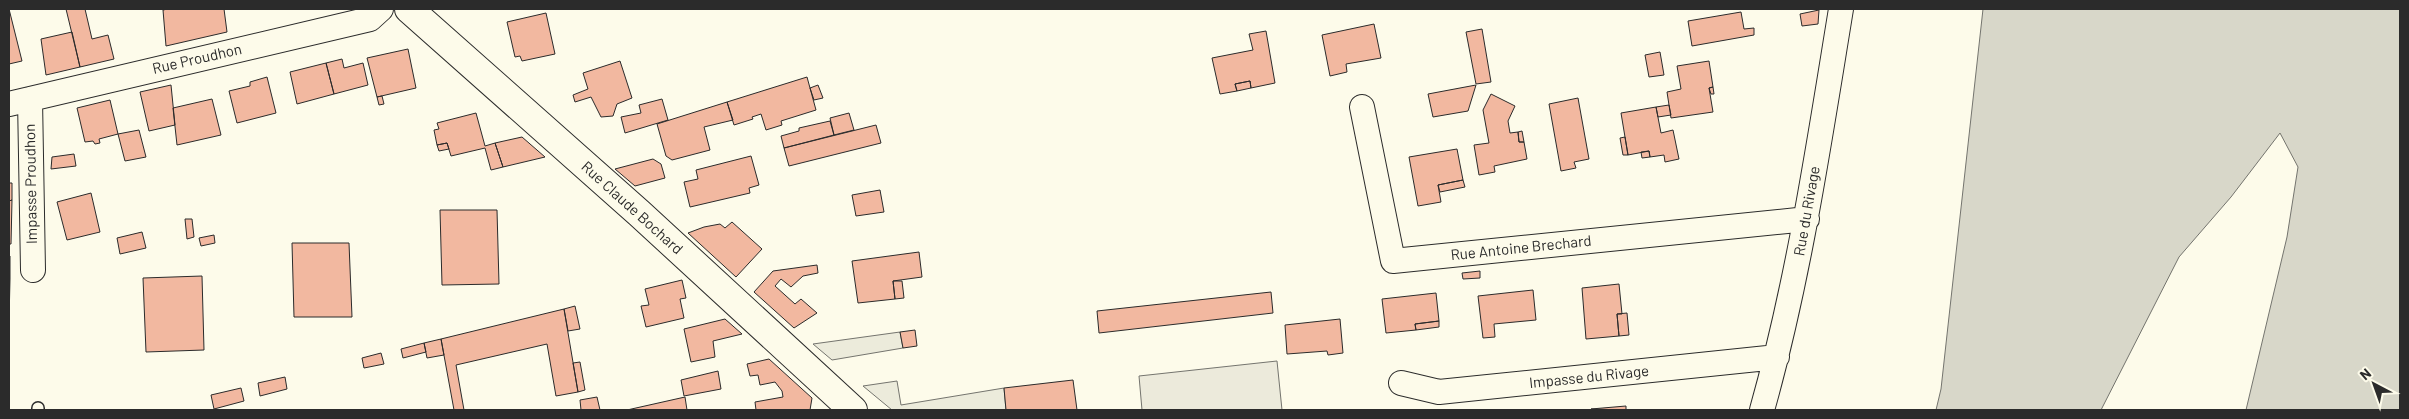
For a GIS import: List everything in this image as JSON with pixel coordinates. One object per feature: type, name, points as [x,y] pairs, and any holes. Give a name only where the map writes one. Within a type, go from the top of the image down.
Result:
[{"type":"main road","name":"Rue Claude Bochard","points":[[409,9],[639,213],[854,410]]},
{"type":"street","name":"Rue Proudhon","points":[[19,101],[370,19],[381,9]]},
{"type":"street","name":"Rue du Rivage","points":[[1762,410],[1777,357],[1807,219],[1841,9]]},
{"type":"street","name":"Impasse Proudhon","points":[[19,101],[33,270]]},
{"type":"street","name":"Rue Antoine Brechard","points":[[1362,107],[1393,261],[1807,219]]},
{"type":"street","name":"Impasse du Rivage","points":[[1401,383],[1440,392],[1777,357]]},
{"type":"shaded area","points":[[1983,9],[2400,9],[2400,410],[2246,410],[2287,237],[2298,167],[2280,133],[2231,197],[2179,257],[2101,410],[1936,410],[1941,389]]},
{"type":"shaded area","points":[[900,332],[903,348],[832,360],[813,344]]},
{"type":"shaded area","points":[[1277,361],[1282,410],[1142,410],[1139,376]]},
{"type":"shaded area","points":[[897,381],[901,405],[1004,388],[1006,410],[892,410],[863,386]]},
{"type":"building","points":[[9,9],[22,61],[9,64]]},
{"type":"building","points":[[66,9],[85,9],[92,39],[108,35],[114,59],[80,67]]},
{"type":"building","points":[[224,9],[227,32],[166,46],[163,10]]},
{"type":"building","points":[[1819,10],[1818,24],[1802,26],[1800,14]]},
{"type":"building","points":[[1741,12],[1744,29],[1754,28],[1754,35],[1692,46],[1688,21]]},
{"type":"building","points":[[546,13],[555,54],[522,61],[520,56],[515,57],[507,22]]},
{"type":"building","points":[[1374,24],[1381,58],[1346,64],[1347,72],[1330,76],[1322,35]]},
{"type":"building","points":[[1482,29],[1491,82],[1476,84],[1466,32]]},
{"type":"building","points":[[1266,31],[1275,83],[1251,88],[1250,81],[1235,84],[1237,91],[1220,94],[1212,58],[1253,50],[1249,34]]},
{"type":"building","points":[[72,32],[80,67],[46,75],[41,39]]},
{"type":"building","points":[[408,49],[416,88],[377,97],[367,58]]},
{"type":"building","points":[[1660,52],[1664,75],[1649,77],[1645,55]]},
{"type":"building","points":[[342,59],[344,68],[363,63],[368,85],[334,94],[326,63]]},
{"type":"building","points":[[620,61],[632,98],[617,104],[613,116],[601,117],[591,97],[575,102],[573,95],[588,89],[583,73]]},
{"type":"building","points":[[1709,61],[1713,87],[1709,88],[1713,112],[1671,118],[1667,92],[1681,89],[1677,66]]},
{"type":"building","points":[[326,63],[334,94],[297,104],[290,72]]},
{"type":"building","points":[[267,77],[276,113],[237,123],[229,91],[250,86],[250,82]]},
{"type":"building","points":[[807,77],[816,110],[781,121],[782,125],[766,130],[761,114],[752,117],[753,119],[734,125],[727,102]]},
{"type":"building","points":[[1250,81],[1251,88],[1237,91],[1235,84]]},
{"type":"building","points":[[171,85],[175,125],[149,131],[140,92]]},
{"type":"building","points":[[818,85],[823,98],[814,100],[810,88]]},
{"type":"building","points":[[1476,85],[1468,111],[1433,117],[1428,94]]},
{"type":"building","points":[[1713,87],[1714,94],[1711,94],[1709,88]]},
{"type":"building","points":[[1491,94],[1515,106],[1508,121],[1510,133],[1518,132],[1519,142],[1524,142],[1527,159],[1494,166],[1495,172],[1479,175],[1474,145],[1489,143],[1483,110]]},
{"type":"building","points":[[382,96],[384,104],[379,105],[377,97]]},
{"type":"building","points":[[1578,98],[1589,159],[1574,162],[1576,168],[1561,171],[1549,104]]},
{"type":"building","points":[[212,99],[221,135],[177,145],[173,108]]},
{"type":"building","points":[[662,99],[668,120],[625,133],[621,117],[641,113],[639,105]]},
{"type":"building","points":[[110,100],[118,134],[99,139],[100,143],[95,144],[93,141],[85,142],[77,108]]},
{"type":"building","points":[[727,102],[733,120],[704,127],[710,150],[672,160],[666,156],[657,124]]},
{"type":"building","points":[[1669,105],[1671,115],[1658,117],[1656,107]]},
{"type":"building","points":[[1656,107],[1661,133],[1673,130],[1679,159],[1665,162],[1664,155],[1650,157],[1649,151],[1628,155],[1621,113]]},
{"type":"building","points":[[476,113],[485,146],[495,143],[503,167],[491,170],[485,148],[451,156],[447,143],[437,145],[434,130],[439,129],[437,123]]},
{"type":"building","points":[[849,113],[854,130],[834,135],[830,118]]},
{"type":"building","points":[[830,121],[834,135],[784,148],[781,136],[799,131],[799,128]]},
{"type":"building","points":[[876,125],[881,143],[789,166],[784,148]]},
{"type":"building","points":[[139,130],[146,157],[125,161],[118,134]]},
{"type":"building","points":[[1522,131],[1524,142],[1519,142],[1518,132]]},
{"type":"building","points":[[522,137],[545,157],[503,167],[495,143]]},
{"type":"building","points":[[1625,137],[1628,155],[1623,155],[1620,138]]},
{"type":"building","points":[[447,143],[449,149],[439,151],[437,145]]},
{"type":"building","points":[[1457,149],[1463,180],[1438,185],[1441,202],[1418,206],[1409,157]]},
{"type":"building","points":[[1649,151],[1650,157],[1642,158],[1641,152]]},
{"type":"building","points":[[74,154],[76,166],[51,169],[52,157]]},
{"type":"building","points":[[751,156],[759,185],[749,188],[750,193],[690,207],[684,182],[698,179],[696,170]]},
{"type":"building","points":[[653,159],[661,164],[665,178],[635,186],[615,169]]},
{"type":"building","points":[[1463,180],[1465,187],[1440,192],[1438,185]]},
{"type":"building","points":[[9,183],[12,183],[12,200],[9,201]]},
{"type":"building","points":[[880,190],[884,212],[856,216],[852,195]]},
{"type":"building","points":[[91,193],[100,232],[67,240],[57,202]]},
{"type":"building","points":[[12,200],[11,244],[9,244],[9,201]]},
{"type":"building","points":[[440,210],[497,210],[499,284],[442,285]]},
{"type":"building","points":[[185,219],[192,219],[194,237],[187,239]]},
{"type":"building","points":[[732,222],[762,249],[736,277],[688,233],[720,224],[725,228]]},
{"type":"building","points":[[142,232],[146,248],[120,254],[117,238]]},
{"type":"building","points":[[214,235],[215,243],[201,246],[199,238]]},
{"type":"building","points":[[292,243],[349,243],[352,317],[294,317]]},
{"type":"building","points":[[919,252],[922,277],[893,281],[895,299],[858,303],[852,261]]},
{"type":"building","points":[[9,257],[10,279],[9,280]]},
{"type":"building","points":[[817,265],[818,273],[803,276],[791,287],[781,279],[775,286],[795,304],[801,299],[817,313],[794,328],[754,292],[773,271]]},
{"type":"building","points":[[1480,271],[1480,278],[1463,279],[1462,273]]},
{"type":"building","points":[[202,276],[204,350],[146,352],[143,278]]},
{"type":"building","points":[[10,279],[9,321],[9,280]]},
{"type":"building","points":[[682,280],[686,298],[680,299],[684,318],[646,327],[641,306],[649,305],[645,289]]},
{"type":"building","points":[[893,281],[902,281],[904,298],[895,299]]},
{"type":"building","points":[[1619,284],[1622,314],[1617,314],[1619,336],[1586,339],[1582,288]]},
{"type":"building","points":[[1533,290],[1536,320],[1494,324],[1495,337],[1483,338],[1478,296]]},
{"type":"building","points":[[1271,292],[1273,313],[1099,333],[1097,311]]},
{"type":"building","points":[[1436,293],[1439,321],[1415,324],[1416,330],[1386,333],[1382,299]]},
{"type":"building","points":[[575,306],[580,329],[568,331],[564,309]]},
{"type":"building","points":[[564,309],[578,392],[556,396],[547,344],[456,365],[464,410],[454,410],[441,339]]},
{"type":"building","points":[[1627,313],[1629,335],[1619,336],[1617,314]]},
{"type":"building","points":[[725,319],[742,334],[713,341],[715,357],[691,362],[684,329]]},
{"type":"building","points":[[1340,319],[1343,353],[1328,355],[1327,351],[1287,354],[1285,325]]},
{"type":"building","points":[[1439,321],[1439,327],[1416,330],[1415,324]]},
{"type":"building","points":[[915,330],[917,346],[903,348],[900,332]]},
{"type":"building","points":[[441,339],[444,355],[427,358],[424,343]]},
{"type":"building","points":[[424,343],[426,352],[403,358],[401,349]]},
{"type":"building","points":[[381,353],[384,364],[364,368],[362,358]]},
{"type":"building","points":[[769,359],[812,398],[810,410],[756,410],[755,402],[783,397],[782,391],[775,382],[760,385],[758,375],[750,376],[747,364]]},
{"type":"building","points":[[580,362],[585,390],[578,392],[573,363]]},
{"type":"building","points":[[718,371],[721,389],[684,396],[681,380]]},
{"type":"building","points":[[285,377],[287,389],[260,396],[258,383]]},
{"type":"building","points":[[1073,380],[1077,410],[1006,410],[1004,388]]},
{"type":"building","points":[[241,388],[244,401],[214,409],[211,395]]},
{"type":"building","points":[[597,397],[600,410],[581,410],[580,400]]},
{"type":"building","points":[[685,397],[687,410],[627,410]]},
{"type":"building","points":[[1626,406],[1626,410],[1591,409]]}]
